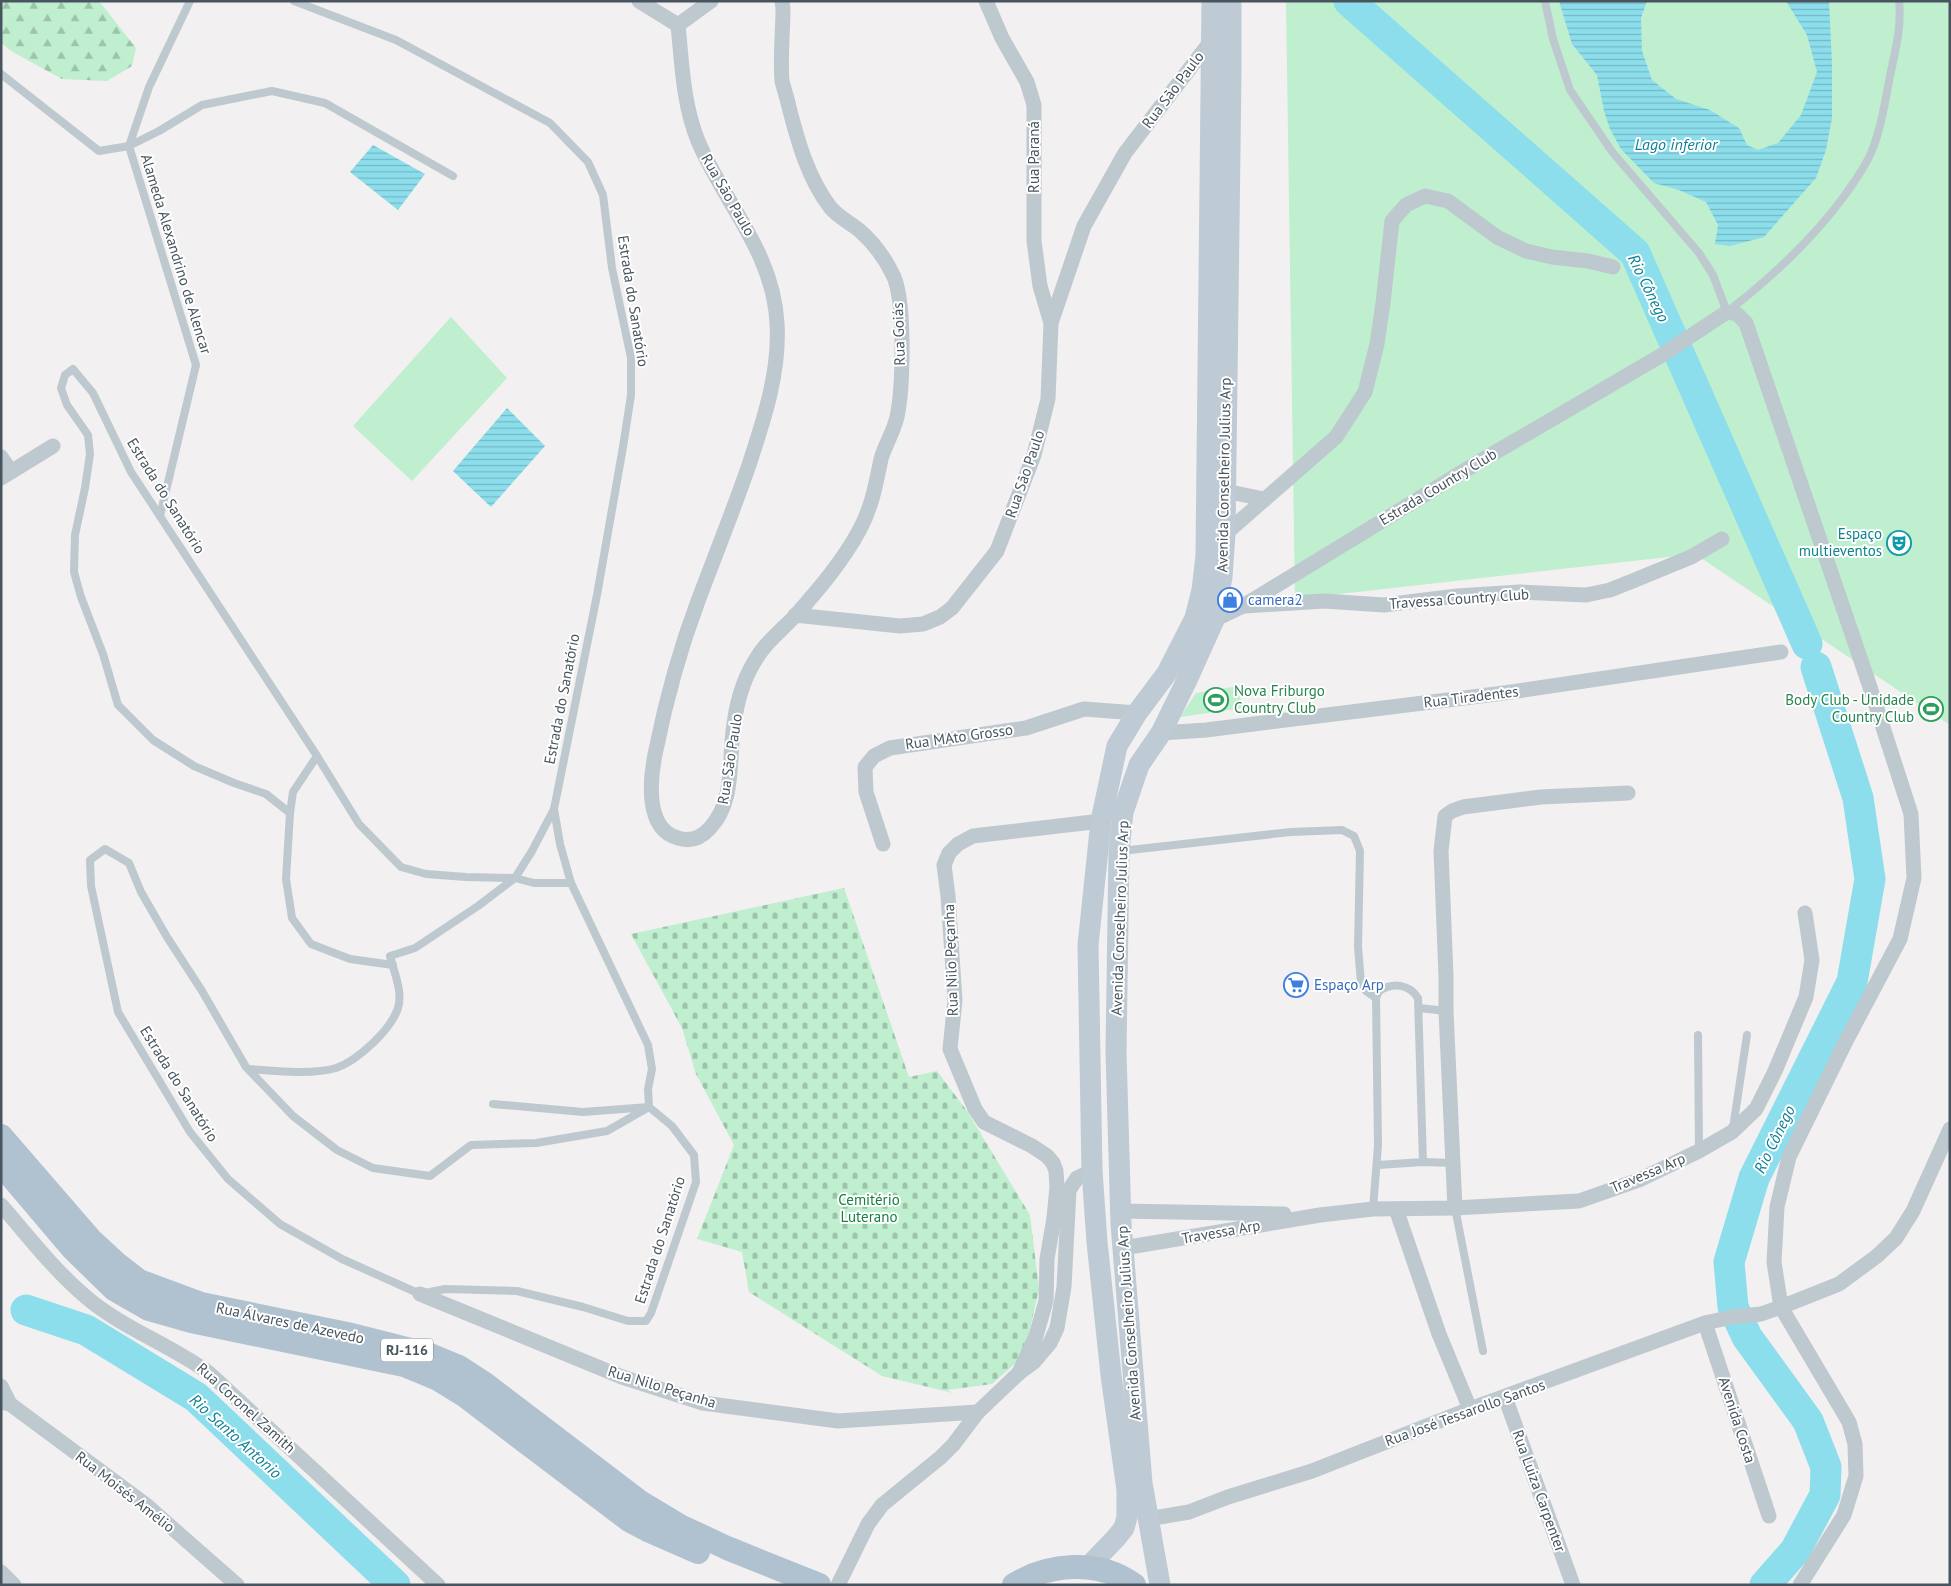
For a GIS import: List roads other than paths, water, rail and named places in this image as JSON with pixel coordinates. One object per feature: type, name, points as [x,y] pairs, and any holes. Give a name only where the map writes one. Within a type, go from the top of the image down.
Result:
[{"type":"main road","name":"Avenida Conselheiro Julius Arp","points":[[1088,1567],[1124,1528],[1127,1517],[1127,1490],[1111,1375],[1096,1242],[1092,1171],[1088,945],[1100,822],[1117,746],[1137,714],[1167,673],[1195,618],[1202,590],[1206,556],[1212,1]]},
{"type":"main road","name":"Avenida Conselheiro Julius Arp","points":[[1160,1585],[1141,1474],[1123,1248],[1116,1052],[1119,851],[1123,812],[1139,765],[1161,732],[1214,620],[1222,577],[1225,534],[1231,11]]},
{"type":"main road","name":"Rua Álvares de Azevedo","points":[[1,1136],[91,1240],[139,1281],[201,1304],[347,1334],[430,1355],[459,1367],[485,1384],[640,1502],[680,1526],[727,1548],[819,1585]]},
{"type":"main road","name":"Rua Álvares de Azevedo","points":[[1,1164],[73,1249],[114,1290],[149,1309],[191,1321],[404,1365],[438,1379],[464,1395],[629,1520],[650,1531],[775,1585]]},
{"type":"main road","points":[[1014,1585],[1047,1570],[1064,1567],[1088,1567],[1110,1573],[1134,1585]]},
{"type":"street","points":[[639,1],[678,25],[710,1]]},
{"type":"street","name":"Rua Goiás","points":[[782,1],[782,80],[799,145],[819,190],[833,212],[862,232],[878,250],[895,277],[902,314],[901,370],[897,418],[883,454],[876,488],[862,526],[840,563],[796,615]]},
{"type":"street","name":"Rua Paraná","points":[[986,1],[1002,38],[1027,82],[1034,105],[1034,241],[1040,286],[1051,322]]},
{"type":"street","name":"Rua São Paulo","points":[[678,25],[687,107],[696,136],[705,157],[755,243],[771,288],[777,321],[776,364],[762,425],[728,526],[696,606],[664,710],[654,762],[651,793],[657,823],[672,838],[691,840],[704,834],[714,824],[724,808],[729,785],[734,723],[745,680],[759,653],[796,615],[900,626],[923,624],[940,617],[952,608],[997,551],[1034,455],[1048,399],[1051,322],[1084,226],[1125,153],[1212,39],[1231,11]]},
{"type":"street","points":[[1225,534],[1336,437],[1365,392],[1377,344],[1384,303],[1392,221],[1406,205],[1425,196],[1448,200],[1497,237],[1526,251],[1613,267]]},
{"type":"street","points":[[1727,312],[1737,314],[1746,324],[1863,665],[1911,814],[1914,878],[1900,940],[1846,1041],[1789,1157],[1777,1207],[1774,1262],[1781,1307],[1849,1422],[1855,1444],[1856,1476],[1844,1515],[1800,1585]]},
{"type":"street","name":"Estrada Country Club","points":[[1214,620],[1243,606],[1477,463],[1662,355],[1727,312]]},
{"type":"street","points":[[1,457],[6,475],[53,446]]},
{"type":"street","points":[[1224,491],[1264,499]]},
{"type":"street","name":"Travessa Country Club","points":[[1243,606],[1324,601],[1384,605],[1457,596],[1520,592],[1586,595],[1610,590],[1691,557],[1722,538]]},
{"type":"street","name":"Rua Tiradentes","points":[[1161,732],[1206,730],[1494,694],[1780,652]]},
{"type":"street","name":"Rua MAto Grosso","points":[[883,844],[866,792],[865,767],[874,756],[890,748],[1026,728],[1084,709],[1137,714]]},
{"type":"street","points":[[1455,1208],[1441,851],[1445,816],[1463,806],[1541,797],[1628,793]]},
{"type":"street","name":"Rua Nilo Peçanha","points":[[1019,1373],[1036,1336],[1046,1301],[1047,1259],[1054,1218],[1056,1170],[1047,1156],[1040,1151],[984,1122],[975,1109],[950,1049],[955,1000],[948,896],[944,866],[949,853],[958,844],[973,836],[1100,822]]},
{"type":"street","name":"Travessa Arp","points":[[1123,1248],[1320,1215],[1373,1209],[1455,1208],[1579,1201],[1639,1180],[1699,1151],[1732,1132],[1756,1109],[1806,997],[1812,960],[1805,913]]},
{"type":"street","name":"Rua José Tessarollo Santos","points":[[1148,1519],[1189,1512],[1228,1497],[1312,1471],[1470,1409],[1705,1323],[1732,1316],[1762,1314],[1839,1284],[1877,1256],[1896,1238],[1913,1211],[1950,1129]]},
{"type":"street","name":"Rua Nilo Peçanha","points":[[838,1585],[868,1524],[882,1505],[947,1451],[978,1412],[1019,1373],[1034,1362],[1050,1343],[1057,1328],[1064,1287],[1069,1190],[1077,1178],[1092,1171]]},
{"type":"street","name":"Rua Coronel Zamith","points":[[1,1205],[55,1267],[87,1298],[121,1320],[189,1358],[210,1373],[438,1585]]},
{"type":"street","points":[[1396,1209],[1440,1334],[1470,1409]]},
{"type":"street","name":"Travessa Arp","points":[[1121,1211],[1320,1215]]},
{"type":"street","name":"Rua Nilo Peçanha","points":[[420,1294],[622,1377],[702,1403],[838,1421],[978,1412]]},
{"type":"street","name":"Avenida Costa","points":[[1705,1323],[1769,1516]]},
{"type":"street","points":[[1,1386],[5,1404]]},
{"type":"street","name":"Rua Luiza Carpenter","points":[[1505,1397],[1573,1585]]},
{"type":"street","name":"Rua Moisés Amélio","points":[[5,1404],[145,1504],[237,1585]]},
{"type":"street","points":[[1,1572],[14,1585]]},
{"type":"lane","points":[[128,146],[150,87],[190,1]]},
{"type":"lane","name":"Estrada do Sanatório","points":[[294,1],[396,40],[550,123],[588,162],[602,195],[612,268],[631,358],[631,395],[597,595],[554,809],[532,851],[515,878],[478,906],[414,948],[390,956],[393,965]]},
{"type":"lane","points":[[1545,1],[1553,39],[1570,90],[1613,153],[1699,252],[1713,275],[1727,312],[1750,294],[1809,239],[1826,221],[1859,176],[1879,130],[1896,48],[1901,15],[1899,1]]},
{"type":"lane","points":[[1,74],[99,151],[128,146],[159,131],[202,105],[272,91],[325,103],[453,176]]},
{"type":"lane","name":"Alameda Alexandrino de Alencar","points":[[128,146],[196,365],[160,516]]},
{"type":"lane","name":"Estrada do Sanatório","points":[[290,813],[266,794],[194,766],[153,740],[118,704],[74,572],[75,535],[90,454],[88,435],[67,405],[60,388],[65,374],[73,369],[92,393],[132,472],[317,756],[359,824],[401,867],[426,874],[515,878],[534,883],[570,883]]},
{"type":"lane","points":[[249,1070],[299,1072],[337,1068],[366,1050],[385,1032],[398,1008],[398,981],[393,965],[350,959],[311,944],[292,918],[286,879],[293,792],[317,756]]},
{"type":"lane","name":"Estrada do Sanatório","points":[[554,809],[560,844],[570,883],[648,1044],[652,1069],[648,1089],[649,1107],[672,1126],[694,1155],[696,1182],[651,1313],[646,1321],[628,1321],[583,1306],[517,1292],[445,1289],[420,1294],[342,1259],[280,1224],[228,1179],[190,1132],[118,1012],[91,886],[90,860],[105,849],[129,863],[141,892],[167,937],[249,1070],[293,1116],[337,1150],[373,1168],[430,1176],[471,1145],[536,1143],[607,1130],[649,1107]]},
{"type":"lane","points":[[1119,851],[1291,832],[1342,830],[1354,836],[1360,850],[1358,947],[1361,983],[1366,991],[1376,998]]},
{"type":"lane","points":[[1373,1209],[1378,1165],[1376,998],[1379,991],[1385,986],[1406,986],[1418,998],[1423,1162]]},
{"type":"lane","points":[[1419,1008],[1446,1010]]},
{"type":"lane","points":[[1698,1035],[1699,1151]]},
{"type":"lane","points":[[1732,1132],[1747,1035]]},
{"type":"lane","points":[[493,1104],[583,1112],[649,1107]]},
{"type":"lane","points":[[1378,1165],[1423,1162],[1453,1163]]},
{"type":"lane","points":[[1455,1208],[1483,1351]]},
{"type":"water","name":"Lago inferior","points":[[1559,1],[1647,1],[1641,18],[1642,51],[1652,80],[1676,99],[1710,110],[1739,128],[1747,145],[1758,150],[1778,143],[1801,115],[1817,72],[1807,35],[1786,1],[1829,1],[1832,118],[1826,150],[1816,178],[1764,237],[1730,246],[1715,244],[1718,225],[1706,202],[1679,190],[1654,183],[1621,149],[1610,129],[1604,111],[1597,75],[1572,44]]},
{"type":"water","points":[[373,145],[425,174],[398,210],[350,172]]},
{"type":"water","points":[[507,408],[545,446],[491,507],[453,471]]},
{"type":"waterway","name":"Rio Cônego","points":[[1349,1],[1635,253],[1807,644]]},
{"type":"waterway","name":"Rio Cônego","points":[[1765,1585],[1795,1551],[1825,1495],[1826,1467],[1808,1421],[1747,1337],[1733,1307],[1729,1262],[1754,1178],[1852,982],[1870,879],[1858,798],[1816,667]]},
{"type":"waterway","name":"Rio Santo Antonio","points":[[26,1310],[86,1330],[196,1397],[395,1585]]},
{"type":"place","name":"Espaço multieventos","points":[[1899,543]]},
{"type":"place","name":"camera2","points":[[1230,600]]},
{"type":"place","name":"Nova Friburgo Country Club","points":[[1216,700]]},
{"type":"place","name":"Body Club - Unidade Country Club","points":[[1931,709]]},
{"type":"place","name":"Espaço Arp","points":[[1296,985]]},
{"type":"park label","name":"Cemitério Luterano","points":[[869,1208]]}]
